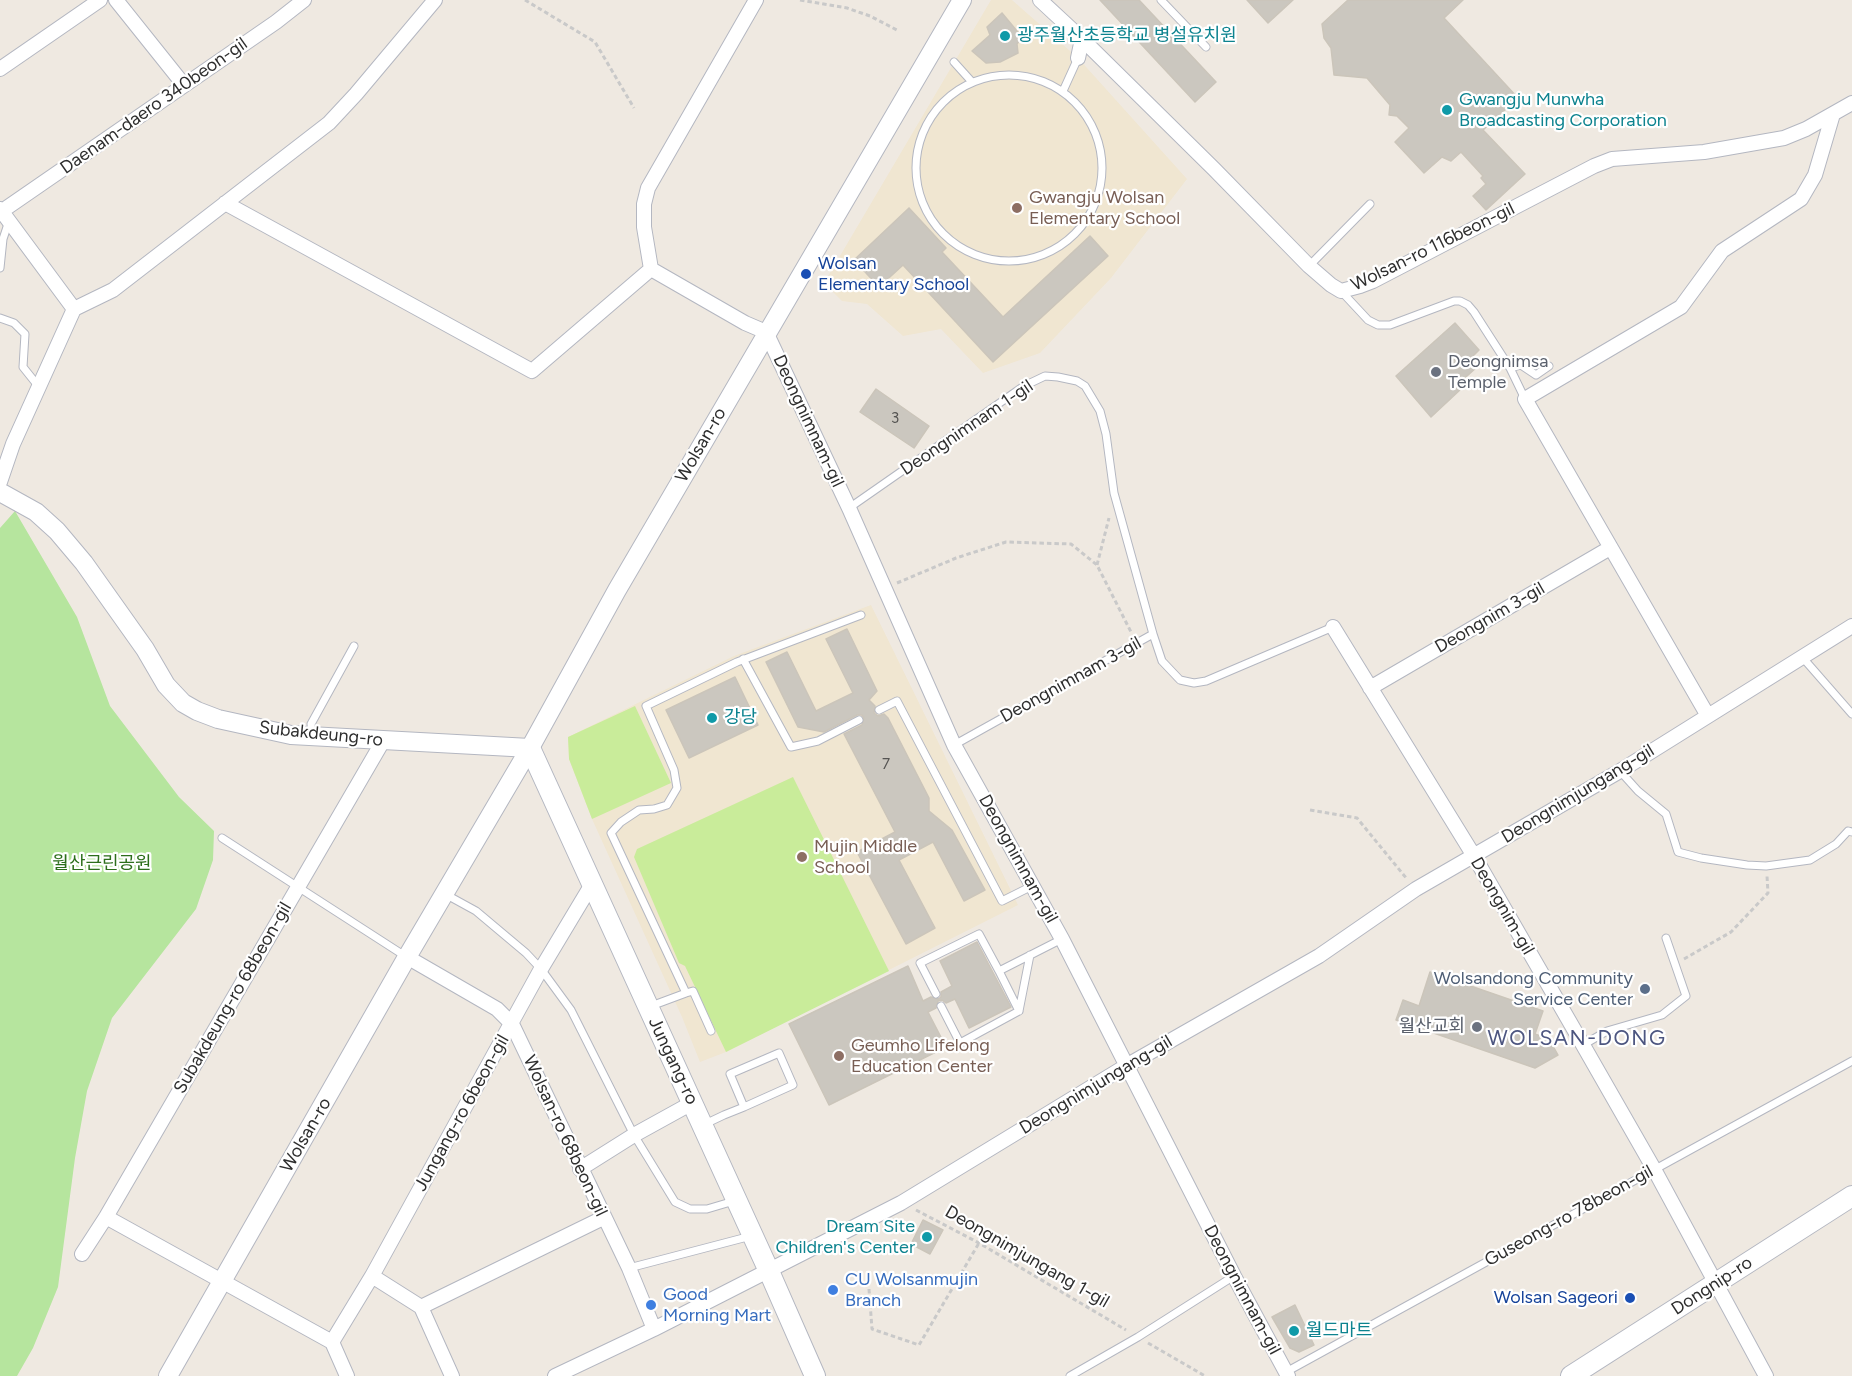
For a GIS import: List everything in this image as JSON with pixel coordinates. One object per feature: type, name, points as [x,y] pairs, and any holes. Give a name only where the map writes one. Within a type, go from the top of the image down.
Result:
[{"type":"main road","name":"Jungang-ro","points":[[530,748],[753,1235],[815,1376]]},
{"type":"main road","name":"Dongnip-ro","points":[[1571,1376],[1852,1196]]},
{"type":"street","points":[[0,69],[100,0]]},
{"type":"street","points":[[116,0],[184,86]]},
{"type":"street","name":"Daenam-daero 340beon-gil","points":[[3,217],[304,0]]},
{"type":"street","points":[[0,482],[13,444],[74,309],[113,290],[329,123],[435,0]]},
{"type":"street","points":[[651,269],[644,227],[644,204],[648,188],[756,0]]},
{"type":"street","name":"Wolsan-ro","points":[[168,1376],[407,957],[530,748],[617,590],[962,0]]},
{"type":"street","name":"Wolsan-ro 116beon-gil","points":[[1040,0],[1214,168],[1309,266],[1341,291],[1373,281],[1594,166],[1612,159],[1685,154],[1784,138],[1852,103]]},
{"type":"street","points":[[1078,58],[1082,39]]},
{"type":"street","points":[[1708,716],[1525,399],[1681,307],[1722,251],[1801,199],[1815,175],[1833,114]]},
{"type":"street","points":[[225,203],[532,371],[651,269]]},
{"type":"street","points":[[3,217],[74,309]]},
{"type":"street","points":[[651,269],[745,323],[766,332]]},
{"type":"street","name":"Deongnimnam-gil","points":[[766,332],[849,508],[954,745],[1062,939],[1234,1276],[1287,1374]]},
{"type":"street","name":"Subakdeung-ro","points":[[0,492],[36,512],[57,531],[84,563],[132,630],[166,685],[183,703],[197,711],[218,719],[281,733],[313,737],[530,748]]},
{"type":"street","name":"Deongnim 3-gil","points":[[1370,688],[1610,549]]},
{"type":"street","name":"Deongnimjungang-gil","points":[[555,1376],[654,1329],[901,1203],[1126,1066],[1319,956],[1416,890],[1620,771],[1852,626]]},
{"type":"street","name":"Deongnim-gil","points":[[1333,627],[1474,856],[1654,1169],[1766,1376]]},
{"type":"street","name":"Subakdeung-ro 68beon-gil","points":[[81,1254],[106,1217],[383,741]]},
{"type":"street","name":"Jungang-ro 6beon-gil","points":[[332,1342],[372,1276],[541,969],[592,884]]},
{"type":"street","name":"Wolsan-ro 68beon-gil","points":[[407,957],[497,1009],[512,1024],[628,1268],[654,1329]]},
{"type":"street","points":[[580,1169],[634,1135],[692,1103]]},
{"type":"street","points":[[106,1217],[332,1342],[347,1376]]},
{"type":"street","points":[[421,1307],[603,1218]]},
{"type":"street","points":[[372,1276],[421,1307],[452,1376]]},
{"type":"lane","points":[[1161,0],[1206,47]]},
{"type":"lane","points":[[1063,91],[1078,58]]},
{"type":"lane","points":[[954,62],[972,82]]},
{"type":"lane","points":[[1007,74],[1036,78],[1063,91],[1086,114],[1099,142],[1103,173],[1096,204],[1079,231],[1054,250],[1025,260],[993,260],[963,249],[939,229],[923,204],[916,174],[919,144],[930,117],[951,94],[972,82],[1007,74]]},
{"type":"lane","points":[[1309,266],[1370,204]]},
{"type":"lane","points":[[0,268],[3,217]]},
{"type":"lane","points":[[1341,291],[1368,320],[1378,325],[1390,325],[1454,301],[1468,305],[1510,368],[1525,399]]},
{"type":"lane","points":[[0,318],[14,323],[25,334],[23,367],[39,387]]},
{"type":"lane","points":[[1510,368],[1521,365],[1536,375],[1549,366]]},
{"type":"lane","name":"Deongnimnam 1-gil","points":[[849,508],[1024,386],[1045,376],[1077,381],[1085,386],[1100,411],[1106,434],[1114,493],[1153,634]]},
{"type":"lane","points":[[686,993],[611,833],[621,822],[639,810],[667,805],[677,788],[674,770],[646,706],[743,659],[861,615]]},
{"type":"lane","name":"Deongnimnam 3-gil","points":[[954,745],[1153,634],[1162,661],[1170,672],[1180,680],[1194,683],[1206,681],[1333,627]]},
{"type":"lane","points":[[313,737],[311,724],[354,646]]},
{"type":"lane","points":[[1803,658],[1852,714]]},
{"type":"lane","points":[[743,659],[791,747],[818,741],[859,720]]},
{"type":"lane","points":[[879,710],[897,701],[1002,901],[1032,885]]},
{"type":"lane","points":[[1620,771],[1638,791],[1666,814],[1678,852],[1701,858],[1766,866],[1810,860],[1836,844],[1848,831],[1852,832]]},
{"type":"lane","points":[[222,838],[407,957]]},
{"type":"lane","points":[[445,894],[476,911],[526,953],[541,969],[571,1010],[634,1135],[675,1202],[690,1209],[707,1209],[737,1200]]},
{"type":"lane","points":[[936,994],[920,963],[979,933],[1019,1011]]},
{"type":"lane","points":[[1583,1045],[1607,1031],[1662,1015],[1686,996],[1666,938]]},
{"type":"lane","points":[[999,971],[1062,939]]},
{"type":"lane","points":[[1019,1011],[1030,955]]},
{"type":"lane","points":[[648,1007],[693,991],[711,1031]]},
{"type":"lane","points":[[941,1006],[960,1043],[1019,1011]]},
{"type":"lane","points":[[702,1125],[744,1107],[793,1085],[779,1053],[730,1074],[744,1107]]},
{"type":"lane","name":"Guseong-ro 78beon-gil","points":[[1287,1374],[1852,1061]]},
{"type":"lane","points":[[628,1268],[753,1235]]},
{"type":"lane","points":[[1070,1376],[1138,1337],[1234,1276]]},
{"type":"path","points":[[525,0],[595,42],[634,108]]},
{"type":"path","points":[[800,0],[847,8],[870,16],[897,30]]},
{"type":"path","points":[[1097,565],[1114,493]]},
{"type":"path","points":[[885,588],[956,558],[1006,542],[1071,544],[1097,565],[1137,643]]},
{"type":"path","points":[[1310,810],[1357,819],[1416,890]]},
{"type":"path","points":[[1675,964],[1731,932],[1768,893],[1766,866]]},
{"type":"path","name":"Deongnimjungang 1-gil","points":[[901,1203],[979,1243],[1205,1376]]},
{"type":"path","points":[[868,1289],[872,1329],[919,1345],[979,1243]]},
{"type":"shaded area","name":"Gwangju Wolsan Elementary School","points":[[991,0],[1012,0],[1078,58],[1187,179],[1111,278],[1040,353],[983,373],[941,329],[903,336],[867,304],[842,301],[824,283]]},
{"type":"shaded area","name":"Mujin Middle School","points":[[871,605],[1018,905],[726,1052],[700,1062],[682,1017],[592,819],[569,759],[568,737],[734,656]]},
{"type":"green space","name":"월산근린공원","points":[[15,511],[77,617],[110,706],[179,797],[214,831],[213,860],[196,909],[112,1018],[87,1091],[75,1158],[58,1287],[33,1348],[17,1376],[0,1376],[0,528]]},
{"type":"green space","points":[[635,706],[671,783],[592,819],[569,759],[568,737]]},
{"type":"green space","points":[[793,777],[889,971],[726,1052],[685,966],[679,963],[634,857],[637,849]]},
{"type":"building","points":[[1100,0],[1139,0],[1216,82],[1195,102]]},
{"type":"building","points":[[1247,0],[1293,0],[1268,23]]},
{"type":"building","name":"Gwangju Munwha Broadcasting Corporation","points":[[1348,0],[1463,0],[1444,18],[1518,98],[1483,130],[1525,174],[1486,210],[1473,196],[1486,184],[1481,178],[1483,176],[1461,152],[1451,161],[1442,157],[1424,173],[1395,142],[1409,128],[1397,116],[1389,115],[1390,105],[1367,78],[1334,75],[1331,48],[1324,38],[1322,24]]},
{"type":"building","name":"광주월산초등학교 병설유치원","points":[[1002,13],[1022,37],[1017,44],[1018,53],[1000,62],[986,63],[972,51],[990,35],[987,27]]},
{"type":"building","name":"Gwangju Wolsan Elementary School","points":[[909,208],[946,248],[942,252],[1003,317],[1090,236],[1108,256],[993,362],[903,265],[879,287],[854,260]]},
{"type":"building","name":"Deongnimsa Temple","points":[[1455,323],[1479,350],[1470,359],[1477,367],[1457,385],[1461,389],[1431,417],[1396,376]]},
{"type":"building","points":[[876,389],[929,426],[914,448],[860,412]]},
{"type":"building","name":"Mujin Middle School","points":[[847,629],[877,691],[869,700],[875,706],[874,713],[878,716],[884,714],[888,718],[929,798],[929,811],[952,830],[985,890],[964,901],[933,842],[899,860],[935,928],[906,944],[857,852],[895,832],[844,734],[862,725],[864,718],[862,715],[857,715],[824,732],[798,727],[766,662],[787,652],[816,711],[853,693],[826,639]]},
{"type":"building","name":"강당","points":[[735,677],[758,725],[689,758],[666,710]]},
{"type":"building","points":[[977,942],[1011,1007],[969,1028],[955,999],[946,1003],[942,1000],[938,1001],[936,1008],[928,1012],[946,1047],[829,1105],[789,1024],[908,966],[923,1001],[931,997],[938,999],[941,997],[941,992],[952,986],[940,961]]},
{"type":"building","name":"월산교회","points":[[1430,972],[1543,1011],[1535,1034],[1549,1039],[1558,1055],[1535,1068],[1396,1020],[1403,1000],[1419,1006]]},
{"type":"building","name":"Dream Site Children's Center","points":[[923,1220],[943,1230],[930,1254],[911,1244]]},
{"type":"building","name":"월드마트","points":[[1295,1305],[1314,1345],[1299,1352],[1290,1348],[1272,1317]]},
{"type":"place","name":"광주월산초등학교 병설유치원","points":[[1005,36]]},
{"type":"place","name":"Gwangju Munwha Broadcasting Corporation","points":[[1447,110]]},
{"type":"place","name":"Gwangju Wolsan Elementary School","points":[[1017,208]]},
{"type":"place","name":"Wolsan Elementary School","points":[[806,274]]},
{"type":"place","name":"Deongnimsa Temple","points":[[1436,372]]},
{"type":"place","name":"강당","points":[[712,718]]},
{"type":"place","name":"Mujin Middle School","points":[[802,857]]},
{"type":"place","name":"Wolsandong Community Service Center","points":[[1645,989]]},
{"type":"place","name":"월산교회","points":[[1477,1027]]},
{"type":"place","name":"Geumho Lifelong Education Center","points":[[839,1056]]},
{"type":"place","name":"Dream Site Children's Center","points":[[927,1237]]},
{"type":"place","name":"CU Wolsanmujin Branch","points":[[833,1290]]},
{"type":"place","name":"Wolsan Sageori","points":[[1630,1298]]},
{"type":"place","name":"Good Morning Mart","points":[[651,1305]]},
{"type":"place","name":"월드마트","points":[[1294,1331]]},
{"type":"district","name":"WOLSAN-DONG","points":[[1577,1039]]}]
